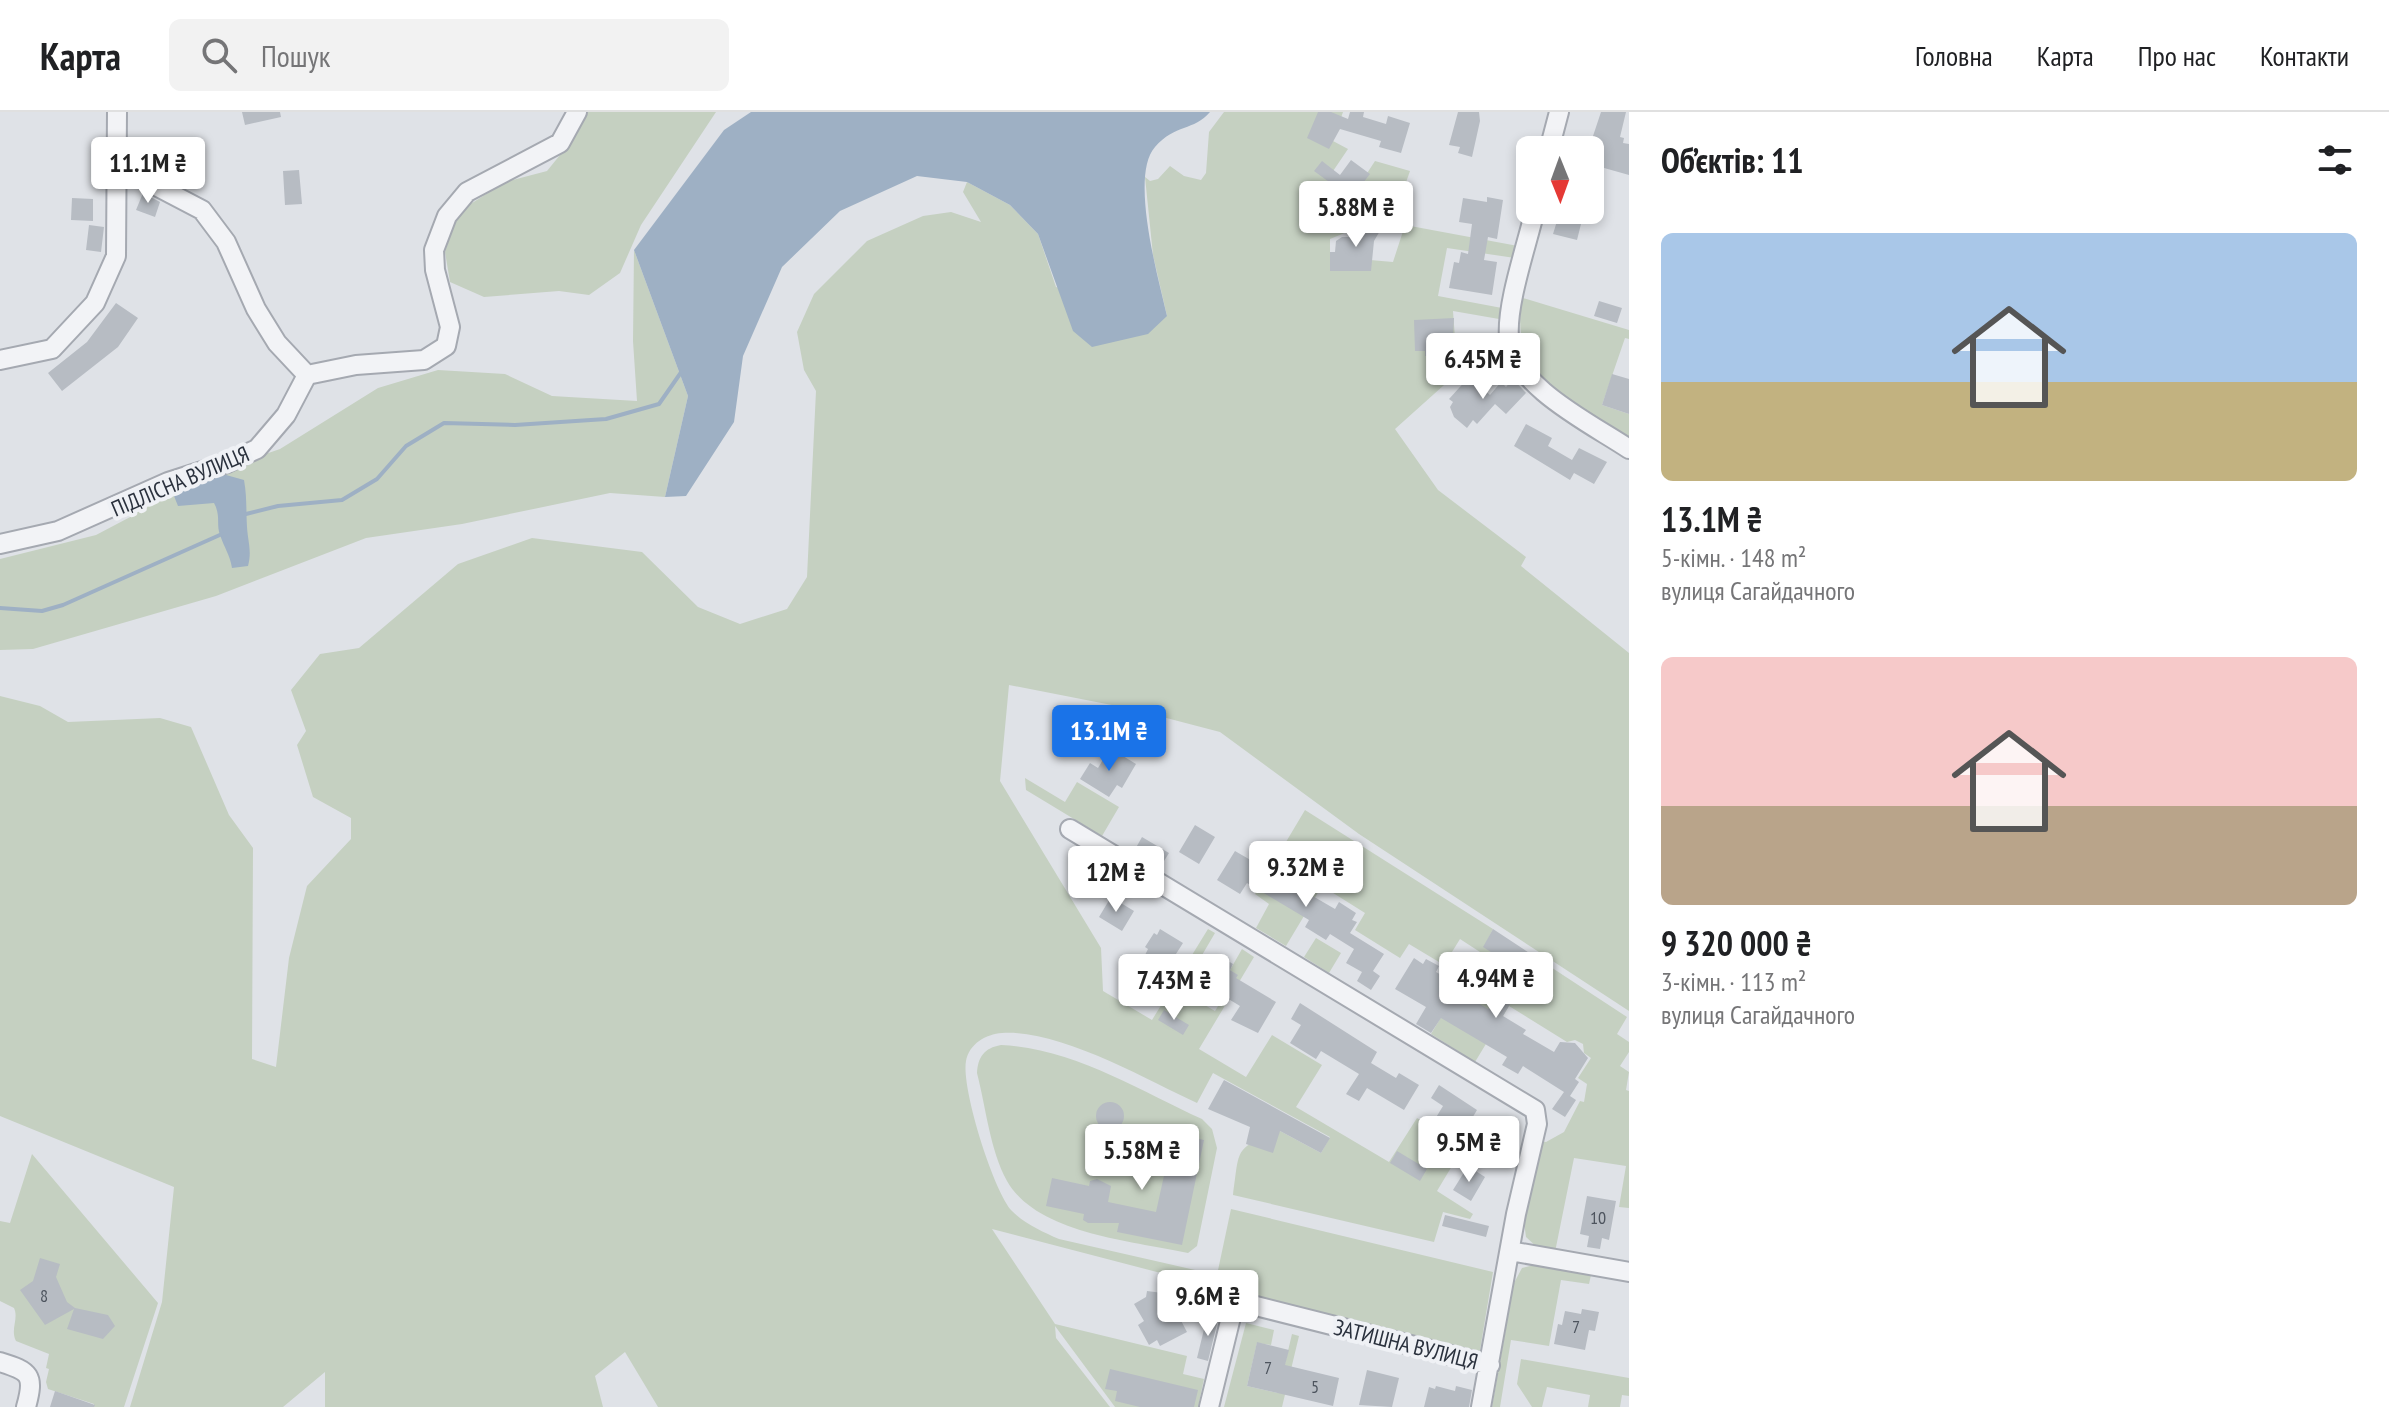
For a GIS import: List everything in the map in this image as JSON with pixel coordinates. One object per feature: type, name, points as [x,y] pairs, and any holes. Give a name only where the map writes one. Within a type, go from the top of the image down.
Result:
[{"type":"street","points":[[0,360],[52,349],[95,303],[116,256],[117,112]]},
{"type":"street","points":[[116,165],[202,210],[226,242],[256,309],[277,343],[307,375],[356,365],[424,360],[446,346],[450,327],[435,270],[434,250],[447,216],[467,192],[560,143],[577,112]]},
{"type":"street","points":[[1553,136],[1559,112]]},
{"type":"street","points":[[1532,224],[1512,308],[1511,347],[1529,377],[1544,392],[1629,449]]},
{"type":"street","name":"ПІДЛІСНА ВУЛИЦЯ","points":[[0,544],[58,531],[168,482],[227,463],[257,449],[286,415],[307,375]]},
{"type":"street","points":[[1070,829],[1535,1110],[1537,1124],[1481,1407]]},
{"type":"street","points":[[1510,1251],[1629,1272]]},
{"type":"street","name":"ЗАТИШНА ВУЛИЦЯ","points":[[1209,1407],[1232,1313],[1240,1306],[1252,1305],[1490,1365]]},
{"type":"street","points":[[0,1362],[29,1374],[26,1407]]},
{"type":"green space","points":[[588,112],[716,112],[641,225],[620,273],[589,295],[559,291],[484,297],[450,282],[445,252],[458,212],[505,182],[547,171],[573,139]]},
{"type":"green space","points":[[1224,112],[1343,112],[1333,141],[1348,149],[1327,180],[1351,198],[1375,161],[1410,171],[1390,228],[1370,215],[1365,223],[1372,227],[1372,232],[1347,232],[1330,239],[1330,271],[1370,271],[1370,260],[1393,262],[1405,225],[1518,246],[1515,258],[1447,248],[1438,296],[1502,308],[1499,319],[1453,311],[1455,338],[1493,335],[1492,342],[1395,429],[1438,490],[1526,557],[1521,566],[1629,653],[1629,1011],[1359,834],[1220,732],[1132,709],[1009,685],[1000,781],[1101,948],[1103,991],[1152,1020],[1208,929],[1215,933],[1181,991],[1215,1011],[1237,975],[1230,970],[1242,949],[1254,957],[1199,1049],[1246,1077],[1272,1035],[1322,1065],[1296,1107],[1389,1162],[1417,1118],[1464,1146],[1437,1191],[1473,1214],[1470,1219],[1443,1212],[1434,1242],[1233,1195],[1239,1159],[1246,1147],[1254,1142],[1280,1131],[1321,1153],[1330,1137],[1213,1073],[1197,1103],[1075,1047],[1025,1034],[1002,1033],[984,1038],[974,1045],[968,1055],[968,1092],[988,1161],[1004,1200],[1028,1224],[1059,1239],[1217,1275],[1231,1209],[1493,1272],[1479,1356],[992,1229],[1055,1324],[1187,1356],[1183,1374],[1204,1379],[1198,1407],[1115,1407],[1055,1326],[1056,1338],[1110,1407],[658,1407],[625,1352],[595,1376],[603,1407],[325,1407],[325,1372],[283,1407],[130,1407],[162,1302],[174,1187],[0,1116],[0,696],[40,706],[68,722],[160,718],[191,727],[229,815],[253,848],[252,1059],[276,1067],[289,958],[307,886],[351,839],[351,818],[313,797],[297,745],[306,731],[291,690],[320,654],[359,648],[458,564],[532,538],[642,552],[698,607],[740,624],[787,609],[807,577],[816,391],[804,370],[797,332],[814,294],[867,241],[923,216],[951,212],[981,222],[963,192],[967,182],[1010,205],[1038,234],[1056,287],[1167,316],[1153,255],[1145,177],[1150,181],[1158,179],[1170,166],[1184,176],[1201,180],[1206,173],[1209,132]]},
{"type":"green space","points":[[634,250],[688,396],[665,497],[610,493],[462,524],[366,538],[216,596],[33,649],[0,650],[0,559],[96,535],[134,515],[166,489],[280,449],[378,388],[438,370],[505,374],[552,396],[637,401],[633,341]]},
{"type":"green space","points":[[1523,298],[1629,330],[1629,339],[1625,338],[1602,405],[1629,414],[1629,441],[1567,401],[1534,368],[1524,347],[1520,324]]},
{"type":"green space","points":[[1025,778],[1065,802],[1077,782],[1119,807],[1102,836],[1026,790]]},
{"type":"green space","points":[[1305,810],[1493,929],[1484,947],[1514,967],[1498,993],[1512,1001],[1537,958],[1627,1017],[1617,1034],[1629,1042],[1629,1052],[1620,1066],[1629,1072],[1626,1090],[1629,1091],[1629,1208],[1619,1207],[1626,1166],[1574,1158],[1555,1252],[1540,1250],[1526,1237],[1523,1215],[1540,1141],[1546,1142],[1564,1132],[1580,1101],[1584,1102],[1587,1084],[1578,1078],[1591,1058],[1584,1053],[1583,1044],[1575,1040],[1567,1042],[1509,1006],[1475,1062],[1431,1034],[1480,952],[1460,939],[1444,965],[1409,944],[1400,958],[1355,930],[1365,913],[1322,886],[1286,946],[1256,928],[1269,904],[1255,894]]},
{"type":"green space","points":[[1316,938],[1341,953],[1329,973],[1304,957]]},
{"type":"green space","points":[[1001,1045],[1027,1048],[1079,1062],[1202,1119],[1212,1129],[1217,1148],[1197,1246],[1188,1253],[1114,1239],[1063,1224],[1021,1199],[1007,1181],[996,1156],[977,1073],[983,1054]]},
{"type":"green space","points":[[32,1154],[158,1303],[124,1407],[94,1407],[94,1404],[48,1389],[49,1369],[46,1368],[49,1354],[16,1341],[14,1308],[0,1301],[0,1221],[10,1223]]},
{"type":"green space","points":[[1534,1265],[1591,1275],[1589,1284],[1561,1280],[1549,1346],[1511,1340],[1500,1407],[1492,1407],[1514,1283],[1522,1268]]},
{"type":"green space","points":[[1246,1323],[1274,1330],[1271,1345],[1257,1343],[1247,1386],[1278,1393],[1292,1334],[1299,1336],[1282,1407],[1224,1407]]},
{"type":"green space","points":[[1521,1359],[1629,1378],[1629,1396],[1622,1395],[1620,1407],[1588,1407],[1590,1395],[1547,1387],[1542,1407],[1532,1407],[1517,1384]]},
{"type":"water","points":[[751,112],[1210,112],[1162,140],[1148,161],[1145,204],[1148,229],[1167,316],[1148,334],[1092,347],[1073,331],[1038,234],[1010,205],[967,182],[917,176],[840,211],[782,267],[743,356],[734,422],[686,496],[665,497],[688,396],[634,250],[724,130]]},
{"type":"water","points":[[219,473],[244,480],[250,551],[248,566],[232,568],[219,531],[214,503],[178,506],[172,491]]},
{"type":"building","points":[[242,112],[280,112],[281,117],[245,125]]},
{"type":"building","points":[[1318,112],[1331,112],[1348,119],[1350,112],[1364,112],[1363,117],[1386,124],[1388,116],[1410,123],[1401,153],[1379,147],[1381,141],[1340,129],[1329,149],[1307,138]]},
{"type":"building","points":[[1458,112],[1479,112],[1472,157],[1458,153],[1460,147],[1449,145]]},
{"type":"building","points":[[1601,112],[1626,112],[1620,137],[1624,138],[1623,143],[1629,144],[1629,175],[1604,168],[1604,136],[1593,136]]},
{"type":"building","points":[[1351,160],[1370,174],[1351,198],[1314,171],[1322,161],[1340,175]]},
{"type":"building","points":[[299,170],[302,204],[285,205],[283,171]]},
{"type":"building","points":[[143,193],[160,202],[155,217],[136,210]]},
{"type":"building","points":[[1487,197],[1503,200],[1497,239],[1488,237],[1484,260],[1497,262],[1492,295],[1449,288],[1454,262],[1459,263],[1461,252],[1468,254],[1472,224],[1459,222],[1463,198],[1487,202]]},
{"type":"building","points":[[72,198],[93,199],[93,221],[71,220]]},
{"type":"building","points":[[1370,215],[1384,224],[1374,241],[1371,271],[1330,271],[1330,252],[1335,252],[1336,241],[1342,237],[1356,237]]},
{"type":"building","points":[[1556,224],[1581,224],[1577,240],[1553,234]]},
{"type":"building","points":[[89,225],[104,227],[101,252],[86,250]]},
{"type":"building","points":[[1599,301],[1622,308],[1617,323],[1594,316]]},
{"type":"building","points":[[116,303],[138,318],[118,347],[62,391],[48,373],[87,342]]},
{"type":"building","points":[[1454,318],[1452,355],[1425,356],[1425,351],[1415,351],[1414,320]]},
{"type":"building","points":[[1612,374],[1629,379],[1629,414],[1602,405]]},
{"type":"building","points":[[1469,377],[1490,395],[1501,382],[1506,387],[1513,379],[1526,393],[1506,414],[1495,404],[1477,424],[1473,420],[1467,428],[1454,417],[1450,407],[1453,402],[1449,399]]},
{"type":"building","points":[[1526,424],[1552,438],[1548,446],[1572,460],[1579,448],[1607,462],[1594,484],[1574,473],[1570,480],[1514,446]]},
{"type":"building","points":[[1110,748],[1136,764],[1122,788],[1117,785],[1109,797],[1080,779],[1090,763],[1098,768]]},
{"type":"building","points":[[1195,825],[1215,837],[1199,864],[1179,852]]},
{"type":"building","points":[[1142,837],[1169,853],[1159,869],[1133,853]]},
{"type":"building","points":[[1235,851],[1283,879],[1291,865],[1312,878],[1304,891],[1335,909],[1339,902],[1356,913],[1352,920],[1357,922],[1350,933],[1384,954],[1373,971],[1380,976],[1371,990],[1357,981],[1362,972],[1346,963],[1354,949],[1330,934],[1326,940],[1305,927],[1309,920],[1247,883],[1240,894],[1217,880]]},
{"type":"building","points":[[1111,897],[1134,911],[1122,931],[1099,917]]},
{"type":"building","points":[[1160,929],[1183,943],[1167,968],[1145,955],[1148,949],[1145,947]]},
{"type":"building","points":[[1493,929],[1537,958],[1503,1016],[1526,1030],[1523,1034],[1554,1052],[1560,1042],[1575,1043],[1588,1058],[1575,1079],[1579,1082],[1570,1096],[1576,1100],[1565,1117],[1552,1109],[1564,1092],[1523,1066],[1518,1074],[1502,1065],[1507,1057],[1441,1018],[1431,1033],[1416,1024],[1426,1007],[1395,989],[1414,958],[1423,964],[1426,959],[1439,966],[1436,972],[1445,977],[1439,987],[1465,1002],[1468,997],[1488,1009],[1514,967],[1483,947]]},
{"type":"building","points":[[1202,954],[1219,964],[1223,958],[1233,964],[1230,970],[1238,975],[1236,978],[1276,1002],[1258,1033],[1231,1020],[1240,1006],[1189,975]]},
{"type":"building","points":[[1300,1003],[1377,1052],[1371,1063],[1396,1078],[1399,1073],[1419,1085],[1404,1110],[1367,1088],[1359,1101],[1346,1094],[1359,1074],[1321,1051],[1316,1059],[1290,1043],[1301,1025],[1291,1019]]},
{"type":"building","points":[[1164,1010],[1189,1025],[1183,1035],[1158,1020]]},
{"type":"building","points":[[1224,1080],[1330,1138],[1321,1153],[1280,1131],[1273,1153],[1246,1144],[1250,1127],[1208,1109]]},
{"type":"building","points":[[1439,1085],[1477,1110],[1459,1140],[1432,1124],[1443,1106],[1431,1098]]},
{"type":"building","points":[[1110,1102],[1120,1106],[1124,1116],[1120,1126],[1110,1130],[1100,1126],[1096,1116],[1100,1106]]},
{"type":"building","points":[[1144,1127],[1204,1140],[1182,1245],[1117,1232],[1119,1223],[1088,1223],[1083,1220],[1084,1214],[1046,1206],[1052,1178],[1089,1186],[1090,1181],[1097,1179],[1111,1186],[1108,1202],[1156,1212],[1167,1162],[1137,1155]]},
{"type":"building","points":[[1397,1151],[1427,1169],[1420,1181],[1390,1163]]},
{"type":"building","points":[[1468,1166],[1485,1177],[1471,1201],[1453,1190]]},
{"type":"building","points":[[1587,1196],[1616,1201],[1609,1240],[1602,1238],[1600,1249],[1587,1247],[1589,1236],[1580,1234]]},
{"type":"building","points":[[1445,1215],[1489,1226],[1486,1237],[1442,1226]]},
{"type":"building","points":[[40,1258],[60,1264],[56,1277],[67,1302],[75,1308],[108,1315],[115,1326],[103,1339],[67,1329],[74,1309],[45,1325],[20,1290],[33,1281]]},
{"type":"building","points":[[1147,1291],[1178,1295],[1176,1311],[1187,1332],[1160,1346],[1157,1340],[1149,1345],[1138,1325],[1144,1321],[1134,1304],[1146,1297]]},
{"type":"building","points":[[1209,1309],[1217,1324],[1208,1361],[1197,1358]]},
{"type":"building","points":[[1582,1309],[1599,1312],[1595,1331],[1589,1330],[1585,1350],[1554,1344],[1558,1324],[1562,1325],[1565,1311],[1581,1314]]},
{"type":"building","points":[[1257,1342],[1289,1350],[1285,1365],[1339,1378],[1333,1406],[1247,1386]]},
{"type":"building","points":[[1110,1369],[1198,1390],[1194,1407],[1140,1407],[1115,1401],[1117,1391],[1105,1389]]},
{"type":"building","points":[[1367,1370],[1399,1378],[1392,1407],[1359,1405]]},
{"type":"building","points":[[1436,1386],[1455,1391],[1456,1386],[1472,1390],[1469,1407],[1424,1407],[1429,1387],[1435,1389]]},
{"type":"building","points":[[55,1391],[95,1405],[50,1407]]},
{"type":"waterway","points":[[246,514],[278,506],[342,500],[377,479],[406,446],[444,423],[515,425],[606,419],[659,404],[682,371]]},
{"type":"waterway","points":[[0,608],[42,611],[63,605],[222,534]]}]
